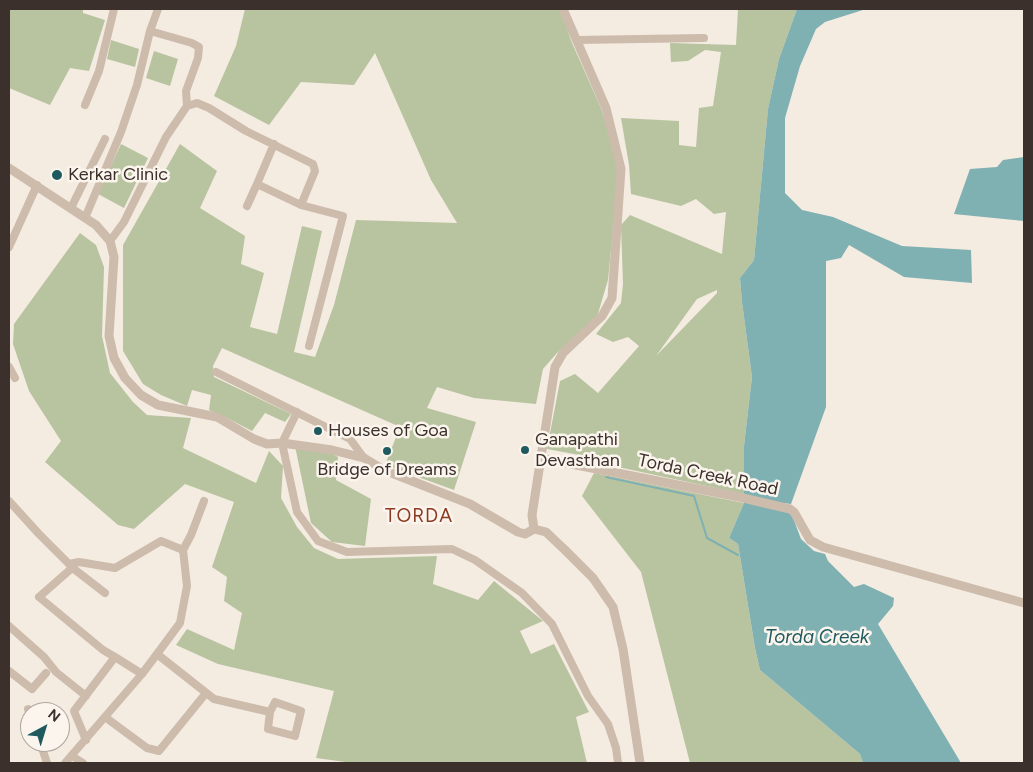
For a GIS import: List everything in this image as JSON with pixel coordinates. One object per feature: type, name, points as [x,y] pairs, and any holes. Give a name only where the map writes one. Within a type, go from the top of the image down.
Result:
[{"type":"street","points":[[85,106],[99,71],[114,9]]},
{"type":"street","points":[[85,218],[121,132],[137,85],[150,31],[158,9]]},
{"type":"street","points":[[534,529],[532,515],[555,367],[563,353],[602,316],[612,298],[622,169],[606,108],[563,9]]},
{"type":"street","points":[[110,241],[124,222],[166,138],[187,106],[186,91],[198,58],[199,47],[192,43],[150,31]]},
{"type":"street","points":[[576,40],[704,38]]},
{"type":"street","points":[[187,106],[197,103],[209,108],[246,131],[313,164],[315,171],[301,205]]},
{"type":"street","points":[[71,208],[105,140]]},
{"type":"street","points":[[247,206],[274,144]]},
{"type":"street","points":[[9,168],[96,225],[110,241],[114,257],[109,336],[114,358],[125,378],[141,395],[158,405],[217,417],[254,439],[267,444],[282,443],[332,450],[364,458],[384,470],[470,504],[518,532],[525,534],[534,529],[546,532],[566,550],[593,578],[613,607],[623,649],[640,763]]},
{"type":"street","points":[[257,184],[301,205],[344,216],[309,346]]},
{"type":"street","points":[[9,246],[37,185]]},
{"type":"street","points":[[9,367],[15,378]]},
{"type":"street","points":[[216,372],[350,439],[364,458]]},
{"type":"street","points":[[297,412],[282,443],[297,512],[318,541],[347,552],[452,549],[476,560],[522,593],[552,624],[588,696],[608,724],[616,748],[618,763]]},
{"type":"street","name":"Torda Creek Road","points":[[541,458],[739,497],[790,509],[794,512],[810,540],[822,547],[1024,603]]},
{"type":"street","points":[[9,501],[71,566],[105,594]]},
{"type":"street","points":[[65,763],[142,674],[180,623],[187,586],[183,550],[204,501]]},
{"type":"street","points":[[142,674],[103,650],[39,597],[71,566],[78,562],[115,568],[161,541],[183,550]]},
{"type":"street","points":[[9,626],[44,657],[56,672],[86,696]]},
{"type":"street","points":[[157,654],[214,699],[270,712]]},
{"type":"street","points":[[86,740],[74,711],[115,657]]},
{"type":"street","points":[[9,671],[32,689],[46,673]]},
{"type":"street","points":[[105,717],[147,748],[159,752],[206,693]]},
{"type":"street","points":[[275,702],[301,711],[295,736],[268,729],[270,712],[275,702]]},
{"type":"street","points":[[72,756],[83,763]]},
{"type":"green space","points":[[9,9],[83,9],[83,13],[105,20],[89,71],[70,68],[50,105],[9,88]]},
{"type":"green space","points":[[245,9],[560,9],[572,43],[601,108],[619,167],[608,280],[597,317],[557,353],[543,369],[536,404],[474,398],[437,387],[427,408],[476,422],[454,490],[385,465],[400,427],[222,348],[213,366],[214,377],[291,414],[285,422],[265,413],[252,431],[209,410],[211,395],[192,390],[187,406],[161,395],[143,384],[123,351],[123,245],[180,144],[217,171],[200,208],[245,236],[241,264],[264,273],[250,327],[277,334],[302,226],[322,231],[294,352],[315,357],[334,305],[356,220],[457,223],[431,180],[375,53],[354,85],[301,82],[269,125],[214,96],[236,46]]},
{"type":"green space","points":[[738,9],[797,9],[779,59],[768,109],[754,260],[740,278],[752,377],[744,446],[744,494],[590,461],[590,457],[547,449],[560,381],[575,374],[598,393],[639,346],[628,337],[613,342],[596,334],[621,303],[623,284],[621,225],[630,215],[722,254],[726,212],[714,214],[696,199],[681,206],[631,194],[629,165],[621,118],[679,121],[679,145],[696,147],[699,108],[713,106],[721,52],[705,50],[688,61],[671,62],[670,43],[736,45]],"holes":[[[717,290],[717,293],[656,356],[697,299]]]},
{"type":"green space","points":[[111,40],[139,49],[135,67],[107,59]]},
{"type":"green space","points":[[154,51],[178,59],[170,86],[146,78]]},
{"type":"green space","points":[[121,144],[148,158],[124,208],[98,194]]},
{"type":"green space","points":[[80,233],[96,245],[104,267],[102,336],[110,373],[133,402],[147,415],[191,418],[183,448],[256,483],[269,451],[283,466],[281,498],[297,527],[314,548],[338,559],[437,556],[433,584],[478,600],[494,581],[543,621],[520,631],[531,654],[554,644],[589,712],[576,717],[587,763],[353,763],[316,758],[334,691],[218,664],[176,645],[187,629],[234,650],[242,613],[224,601],[227,577],[212,567],[234,502],[185,484],[134,529],[118,525],[45,462],[61,441],[29,391],[13,344],[14,324]]},
{"type":"green space","points":[[295,446],[331,453],[338,457],[336,480],[371,499],[365,546],[332,542],[311,523]]},
{"type":"green space","points":[[594,473],[744,503],[729,538],[738,544],[760,670],[860,754],[863,763],[690,763],[641,572],[582,496]]},
{"type":"water","name":"Torda Creek","points":[[797,9],[866,9],[825,22],[816,29],[800,66],[785,118],[785,193],[802,210],[833,217],[902,246],[971,250],[972,283],[904,277],[849,245],[841,258],[826,261],[826,407],[791,504],[774,502],[792,515],[801,539],[814,551],[825,554],[828,561],[854,587],[864,584],[894,598],[893,606],[878,624],[961,763],[863,763],[860,754],[760,670],[738,544],[729,538],[744,503],[744,446],[752,377],[740,278],[754,260],[768,109],[779,59]]},
{"type":"water","points":[[1024,157],[1024,221],[954,214],[970,169],[997,167],[1003,160]]},
{"type":"waterway","points":[[606,477],[694,496],[707,538],[738,555]]},
{"type":"place","name":"Kerkar Clinic","points":[[57,175]]},
{"type":"place","name":"Houses of Goa","points":[[318,431]]},
{"type":"place","name":"Ganapathi Devasthan","points":[[525,450]]},
{"type":"place","name":"Bridge of Dreams","points":[[387,451]]},
{"type":"district","name":"TORDA","points":[[419,516]]}]
